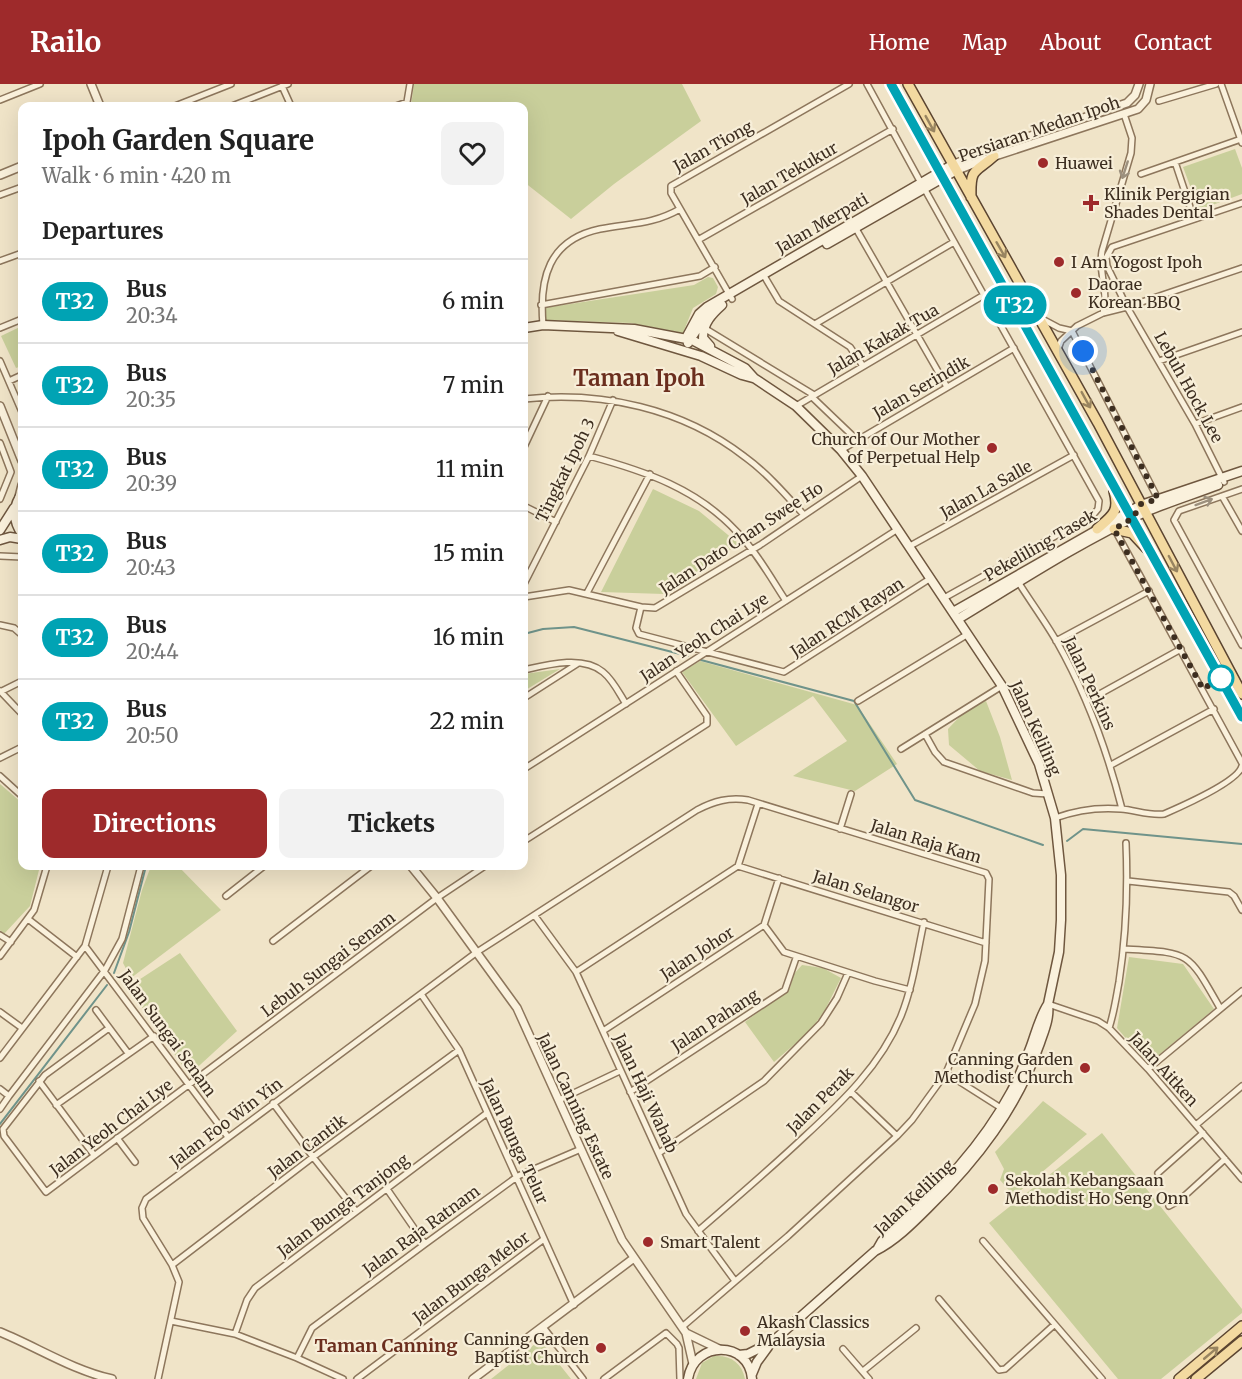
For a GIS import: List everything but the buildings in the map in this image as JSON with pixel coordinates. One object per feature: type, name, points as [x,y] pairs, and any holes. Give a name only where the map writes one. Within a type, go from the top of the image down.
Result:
[{"type":"main road","points":[[891,84],[1107,472],[1137,512],[1154,556],[1242,717]]},
{"type":"main road","points":[[908,84],[971,199],[1058,349],[1137,512],[1242,694]]},
{"type":"main road","points":[[971,199],[972,175],[978,167],[994,156]]},
{"type":"main road","name":"Jalan Merpati","points":[[689,341],[699,314],[707,307],[730,297],[954,168]]},
{"type":"main road","name":"Jalan Merpati","points":[[689,341],[707,314],[730,297]]},
{"type":"main road","points":[[716,351],[704,341],[704,328],[712,314],[722,305]]},
{"type":"main road","points":[[528,327],[543,325],[634,329],[689,341],[716,351],[746,368],[754,378]]},
{"type":"main road","points":[[614,329],[701,356],[754,378]]},
{"type":"main road","points":[[634,336],[689,341]]},
{"type":"main road","points":[[689,341],[691,348],[717,358],[733,371]]},
{"type":"main road","name":"Jalan Keliling","points":[[739,1355],[748,1354],[772,1342],[875,1251],[886,1245],[917,1219],[975,1159],[990,1139],[1008,1113],[1035,1056],[1048,1018],[1048,1004],[1059,952],[1061,920],[1061,875],[1055,818],[1034,753],[1002,686],[862,476],[841,450],[796,406],[754,378]]},
{"type":"main road","points":[[1137,512],[1242,471]]},
{"type":"main road","points":[[1097,529],[1114,513],[1117,506],[1107,472]]},
{"type":"main road","points":[[1137,512],[1158,499],[1242,476]]},
{"type":"main road","points":[[0,530],[11,516],[18,501]]},
{"type":"main road","points":[[18,507],[16,523],[18,527]]},
{"type":"main road","name":"Pekeliling Tasek","points":[[956,615],[1114,529],[1137,512]]},
{"type":"main road","name":"Pekeliling Tasek","points":[[1017,580],[1097,529],[1137,512]]},
{"type":"main road","points":[[1114,529],[1132,533],[1154,556]]},
{"type":"main road","points":[[0,540],[18,536]]},
{"type":"main road","name":"Jalan Keliling","points":[[875,1251],[882,1241],[939,1189],[1001,1108],[1024,1065],[1041,1016],[1048,1004]]},
{"type":"main road","points":[[1179,1379],[1242,1326]]},
{"type":"main road","points":[[1196,1379],[1242,1341]]},
{"type":"main road","points":[[752,1377],[757,1362],[772,1342]]},
{"type":"main road","points":[[688,1379],[693,1364],[709,1351],[719,1349],[739,1355],[745,1360],[752,1377]]},
{"type":"street","points":[[0,100],[40,84]]},
{"type":"street","points":[[92,84],[99,102]]},
{"type":"street","points":[[191,102],[231,84]]},
{"type":"street","points":[[406,102],[410,84]]},
{"type":"street","name":"Jalan Tiong","points":[[730,297],[670,191],[674,184],[849,84]]},
{"type":"street","points":[[867,84],[1098,497],[1099,505],[1096,512],[944,598]]},
{"type":"street","name":"Persiaran Medan Ipoh","points":[[954,168],[981,153],[1127,103],[1135,95],[1139,84]]},
{"type":"street","name":"Persiaran Medan Ipoh","points":[[954,168],[1138,109],[1144,104],[1150,84]]},
{"type":"street","points":[[1160,101],[1216,84]]},
{"type":"street","points":[[1141,174],[1241,141],[1221,84]]},
{"type":"street","points":[[242,102],[285,85],[290,102]]},
{"type":"street","points":[[1103,313],[1106,301],[1100,268],[1102,251],[1132,144],[1124,114]]},
{"type":"street","name":"Jalan Tekukur","points":[[699,240],[893,129]]},
{"type":"street","points":[[1175,162],[1194,219],[1242,203]]},
{"type":"street","points":[[0,175],[18,168]]},
{"type":"street","points":[[0,195],[18,188]]},
{"type":"street","points":[[543,325],[541,305],[543,288],[553,257],[566,245],[598,229],[656,221],[680,209]]},
{"type":"street","name":"Lebuh Hock Lee","points":[[1194,219],[1112,248],[1108,252],[1107,266],[1127,307],[1195,424],[1223,480]]},
{"type":"street","points":[[854,225],[947,387]]},
{"type":"street","points":[[815,324],[954,242]]},
{"type":"street","points":[[0,261],[18,254]]},
{"type":"street","points":[[541,305],[700,276],[715,267]]},
{"type":"street","points":[[1058,349],[1061,341],[1077,326],[1103,313],[1242,268]]},
{"type":"street","points":[[765,277],[780,302],[850,347],[863,366]]},
{"type":"street","name":"Jalan Kakak Tua","points":[[796,406],[984,295]]},
{"type":"street","points":[[1038,315],[1049,324],[1072,331],[1158,499]]},
{"type":"street","points":[[0,328],[18,321]]},
{"type":"street","points":[[704,328],[812,396],[857,440]]},
{"type":"street","points":[[1159,361],[1242,332]]},
{"type":"street","name":"Jalan Serindik","points":[[841,450],[1014,348]]},
{"type":"street","points":[[0,361],[18,402]]},
{"type":"street","points":[[9,381],[18,377]]},
{"type":"street","points":[[528,438],[548,396]]},
{"type":"street","points":[[528,398],[548,396],[613,400],[651,409],[682,420],[722,440],[764,472],[804,515]]},
{"type":"street","name":"Tingkat Ipoh 3","points":[[528,576],[589,456],[613,400]]},
{"type":"street","points":[[0,407],[18,438]]},
{"type":"street","points":[[1195,424],[1242,407]]},
{"type":"street","points":[[0,443],[11,472],[0,499]]},
{"type":"street","name":"Jalan La Salle","points":[[910,546],[1074,455]]},
{"type":"street","points":[[589,456],[650,474],[678,486],[716,511],[752,550],[786,601]]},
{"type":"street","points":[[587,593],[650,474]]},
{"type":"street","name":"Jalan Dato Chan Swee Ho","points":[[528,596],[569,590],[641,607],[655,608],[752,550],[862,476]]},
{"type":"street","points":[[1242,489],[1179,511],[1174,520],[1242,645]]},
{"type":"street","points":[[1222,496],[1242,531]]},
{"type":"street","points":[[528,508],[556,522]]},
{"type":"street","name":"Jalan Yeoh Chai Lye","points":[[528,766],[898,528]]},
{"type":"street","name":"Pekeliling Tasek","points":[[1055,818],[1090,808],[1164,814],[1237,775],[1242,765],[1214,709],[1114,529]]},
{"type":"street","points":[[0,556],[18,557]]},
{"type":"street","name":"Jalan RCM Rayan","points":[[641,607],[636,628],[638,634],[786,672],[931,578]]},
{"type":"street","name":"Jalan Perkins","points":[[1017,580],[1056,641],[1087,701],[1111,765],[1122,809]]},
{"type":"street","points":[[1056,641],[1149,591]]},
{"type":"street","points":[[0,625],[14,628],[18,632]]},
{"type":"street","points":[[858,701],[968,634]]},
{"type":"street","points":[[1087,701],[1181,650]]},
{"type":"street","points":[[528,669],[561,663],[587,665],[601,670],[626,704]]},
{"type":"street","points":[[528,695],[577,664]]},
{"type":"street","points":[[528,838],[707,724],[707,716],[676,671]]},
{"type":"street","points":[[18,683],[0,691],[18,710]]},
{"type":"street","points":[[901,749],[1002,686]]},
{"type":"street","points":[[1111,765],[1214,709]]},
{"type":"street","points":[[925,734],[935,752],[944,762],[1033,793],[1048,794]]},
{"type":"street","points":[[0,758],[18,749]]},
{"type":"street","points":[[0,776],[18,792]]},
{"type":"street","points":[[840,829],[851,794]]},
{"type":"street","name":"Jalan Raja Kam","points":[[477,952],[710,803],[736,798],[986,873],[989,879],[985,961],[975,1004],[946,1073],[912,1120],[897,1136],[836,1194],[735,1281],[684,1330]]},
{"type":"street","points":[[576,972],[738,866],[758,804]]},
{"type":"street","points":[[1109,1028],[1113,1017],[1124,949],[1128,881],[1126,843]]},
{"type":"street","name":"Jalan Selangor","points":[[738,866],[986,943]]},
{"type":"street","points":[[0,956],[28,919],[38,898],[46,870]]},
{"type":"street","points":[[0,1058],[85,946],[107,870]]},
{"type":"street","points":[[1,1105],[105,970],[122,939],[140,870]]},
{"type":"street","points":[[226,896],[259,870]]},
{"type":"street","points":[[273,941],[365,870]]},
{"type":"street","name":"Jalan Canning Estate","points":[[414,870],[517,1008],[622,1240],[684,1330],[719,1349]]},
{"type":"street","name":"Lebuh Sungai Senam","points":[[188,1086],[437,898],[479,870]]},
{"type":"street","points":[[779,878],[764,925],[784,952],[796,958],[910,990]]},
{"type":"street","points":[[1128,881],[1229,892],[1242,910]]},
{"type":"street","name":"Jalan Haji Wahab","points":[[535,916],[576,972],[686,1214],[735,1281]]},
{"type":"street","points":[[28,919],[77,957]]},
{"type":"street","name":"Jalan Perak","points":[[698,1231],[779,1160],[851,1092],[889,1039],[900,1018],[910,990],[924,922]]},
{"type":"street","name":"Jalan Johor","points":[[603,1031],[764,925]]},
{"type":"street","points":[[0,935],[11,942]]},
{"type":"street","name":"Jalan Sungai Senam","points":[[85,946],[228,1137]]},
{"type":"street","points":[[1124,949],[1171,952],[1183,956],[1197,969],[1220,1008]]},
{"type":"street","name":"Jalan Foo Win Yin","points":[[158,1379],[179,1282],[172,1265],[143,1218],[143,1203],[273,1103],[477,952]]},
{"type":"street","name":"Jalan Pahang","points":[[630,1092],[785,990],[796,958]]},
{"type":"street","points":[[659,1153],[764,1081],[821,1023],[837,999],[848,973]]},
{"type":"street","points":[[1148,1069],[1242,992]]},
{"type":"street","name":"Jalan Bunga Telur","points":[[422,994],[459,1050],[518,1176],[574,1305]]},
{"type":"street","name":"Jalan Aitken","points":[[1048,1004],[1098,1020],[1109,1028],[1148,1069],[1241,1176]]},
{"type":"street","points":[[96,1010],[128,1053]]},
{"type":"street","points":[[0,1012],[22,1028]]},
{"type":"street","points":[[94,1155],[39,1081],[109,1028]]},
{"type":"street","points":[[56,1104],[154,1036]]},
{"type":"street","name":"Jalan Cantik","points":[[172,1265],[313,1157],[459,1050]]},
{"type":"street","points":[[559,1100],[620,1071]]},
{"type":"street","points":[[946,1073],[1001,1108]]},
{"type":"street","name":"Jalan Yeoh Chai Lye","points":[[39,1081],[4,1127],[3,1134],[46,1192],[188,1086]]},
{"type":"street","points":[[1196,1125],[1242,1086]]},
{"type":"street","points":[[0,1089],[9,1096]]},
{"type":"street","points":[[851,1092],[897,1136]]},
{"type":"street","points":[[273,1103],[356,1210]]},
{"type":"street","name":"Jalan Bunga Tanjong","points":[[235,1334],[247,1300],[255,1288],[487,1113]]},
{"type":"street","points":[[1158,1173],[1203,1133]]},
{"type":"street","points":[[117,1138],[135,1162]]},
{"type":"street","name":"Jalan Raja Ratnam","points":[[297,1358],[312,1328],[425,1244],[518,1176],[581,1149]]},
{"type":"street","points":[[1169,1206],[1180,1200],[1225,1160]]},
{"type":"street","points":[[387,1189],[425,1244]]},
{"type":"street","name":"Jalan Bunga Melor","points":[[357,1379],[544,1239]]},
{"type":"street","points":[[983,1241],[1102,1379]]},
{"type":"street","points":[[473,1379],[634,1258]]},
{"type":"street","points":[[939,1299],[999,1370],[1005,1369],[1054,1325]]},
{"type":"street","points":[[171,1321],[235,1334],[343,1379]]},
{"type":"street","points":[[543,1327],[583,1379]]},
{"type":"street","points":[[863,1371],[916,1328]]},
{"type":"street","points":[[684,1330],[693,1364]]},
{"type":"street","points":[[0,1332],[87,1372],[112,1379]]},
{"type":"street","points":[[604,1379],[666,1333],[679,1348],[680,1379]]},
{"type":"street","points":[[843,1349],[869,1379]]},
{"type":"green space","points":[[414,84],[682,84],[701,121],[614,184],[571,219],[528,185],[528,102],[412,102]]},
{"type":"green space","points":[[1235,149],[1242,168],[1242,194],[1199,210],[1183,167]]},
{"type":"green space","points":[[708,277],[713,278],[718,287],[716,294],[693,308],[683,333],[631,323],[546,320],[544,308],[694,285]]},
{"type":"green space","points":[[18,328],[18,367],[16,368],[1,336]]},
{"type":"green space","points":[[653,489],[699,511],[739,544],[664,594],[601,592]]},
{"type":"green space","points":[[700,661],[857,705],[897,764],[855,791],[793,776],[847,741],[813,696],[736,746],[682,672]]},
{"type":"green space","points":[[560,669],[528,689],[528,673]]},
{"type":"green space","points":[[986,701],[1000,737],[1012,780],[980,771],[949,745],[948,729],[966,710]]},
{"type":"green space","points":[[0,784],[18,800],[18,870],[39,870],[30,906],[4,934],[0,930]]},
{"type":"green space","points":[[150,870],[182,870],[221,910],[131,978],[123,963]]},
{"type":"green space","points":[[180,953],[237,1031],[189,1075],[128,987]]},
{"type":"green space","points":[[1129,957],[1183,964],[1214,1009],[1148,1064],[1117,1028]]},
{"type":"green space","points":[[802,965],[823,968],[841,978],[825,1010],[810,1031],[774,1062],[745,1022],[790,988],[794,974]]},
{"type":"green space","points":[[1043,1101],[1087,1134],[1014,1196],[1000,1180],[1004,1169],[995,1152]]},
{"type":"green space","points":[[1102,1133],[1242,1309],[1242,1313],[1161,1379],[1118,1379],[989,1223]]},
{"type":"green space","points":[[540,1340],[571,1379],[491,1379]]},
{"type":"green space","points":[[714,1356],[726,1357],[735,1361],[744,1373],[745,1379],[696,1379],[702,1363]]},
{"type":"waterway","points":[[528,633],[543,629],[574,627],[688,656]]},
{"type":"waterway","points":[[701,660],[854,701],[915,800],[1043,845]]},
{"type":"waterway","points":[[1067,841],[1083,829],[1242,844]]},
{"type":"waterway","points":[[114,973],[129,932],[145,870]]},
{"type":"waterway","points":[[0,1124],[107,985]]},
{"type":"bus line","name":"T32","points":[[891,84],[1242,717]]},
{"type":"place","name":"Huawei","points":[[1043,163]]},
{"type":"place","name":"Klinik Pergigian Shades Dental","points":[[1091,203]]},
{"type":"place","name":"I Am Yogost Ipoh","points":[[1059,262]]},
{"type":"place","name":"Daorae Korean BBQ","points":[[1076,293]]},
{"type":"place","name":"Church of Our Mother of Perpetual Help","points":[[992,448]]},
{"type":"place","name":"Canning Garden Methodist Church","points":[[1085,1068]]},
{"type":"place","name":"Sekolah Kebangsaan Methodist Ho Seng Onn","points":[[993,1189]]},
{"type":"place","name":"Smart Talent","points":[[648,1242]]},
{"type":"place","name":"Akash Classics Malaysia","points":[[745,1331]]},
{"type":"place","name":"Canning Garden Baptist Church","points":[[601,1348]]},
{"type":"district","name":"Taman Ipoh","points":[[639,378]]},
{"type":"district","name":"Taman Canning","points":[[386,1346]]},
{"type":"route","points":[[1083,351],[1158,499],[1141,504],[1133,518],[1114,529],[1203,689],[1221,678]]}]
